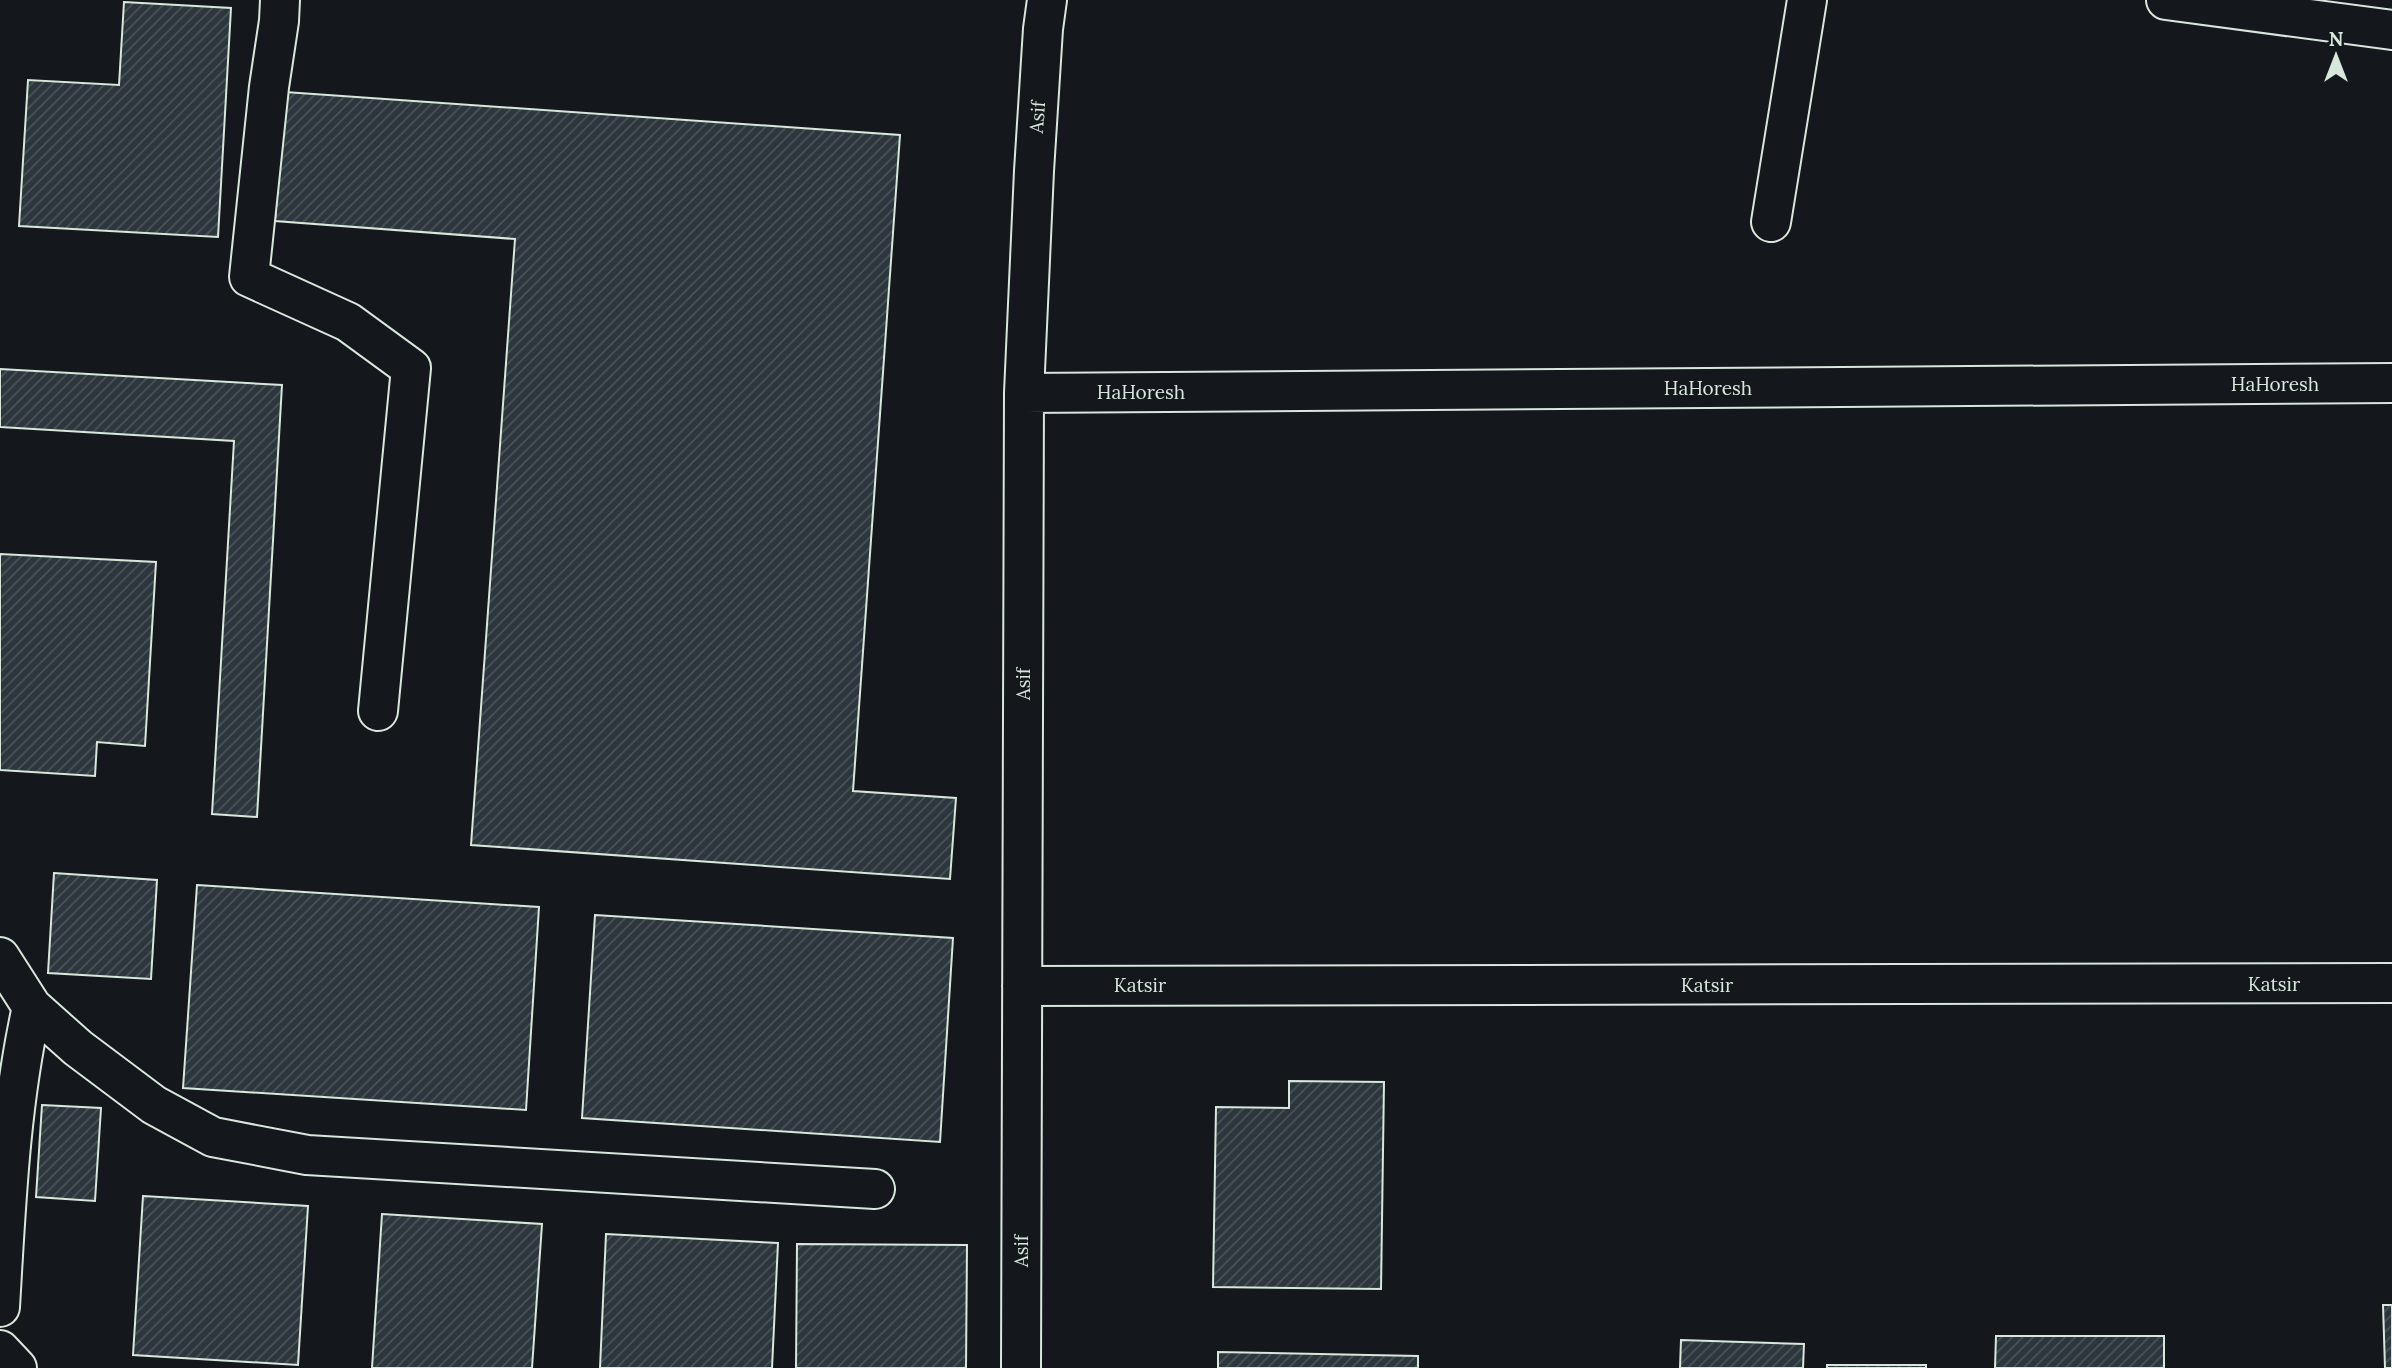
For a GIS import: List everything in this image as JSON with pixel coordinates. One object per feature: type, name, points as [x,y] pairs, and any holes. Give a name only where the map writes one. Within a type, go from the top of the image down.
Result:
[{"type":"street","points":[[280,0],[249,277],[348,322],[411,368],[378,711]]},
{"type":"street","name":"Asif","points":[[1021,1368],[1024,393],[1034,171],[1047,0]]},
{"type":"street","points":[[1771,222],[1807,0]]},
{"type":"street","points":[[2166,0],[2392,30]]},
{"type":"street","name":"HaHoresh","points":[[1024,393],[2392,383]]},
{"type":"street","points":[[0,957],[32,1007],[78,1048],[154,1105],[213,1137],[307,1155],[875,1189]]},
{"type":"street","name":"Katsir","points":[[1022,986],[2392,983]]},
{"type":"street","points":[[0,1307],[8,1155],[21,1055],[32,1007]]},
{"type":"street","points":[[0,1350],[17,1368]]},
{"type":"building","points":[[124,2],[231,8],[218,237],[19,226],[28,80],[119,85]]},
{"type":"building","points":[[285,92],[900,135],[853,791],[956,798],[950,879],[471,845],[515,239],[275,221]]},
{"type":"building","points":[[0,369],[282,385],[257,817],[212,814],[234,441],[0,427]]},
{"type":"building","points":[[0,554],[156,562],[145,746],[97,742],[95,776],[0,770]]},
{"type":"building","points":[[54,873],[157,880],[151,979],[48,973]]},
{"type":"building","points":[[197,885],[539,907],[526,1110],[183,1088]]},
{"type":"building","points":[[595,915],[953,938],[940,1142],[582,1118]]},
{"type":"building","points":[[1289,1081],[1384,1082],[1381,1289],[1213,1287],[1216,1107],[1289,1108]]},
{"type":"building","points":[[42,1105],[101,1108],[95,1201],[36,1197]]},
{"type":"building","points":[[143,1196],[308,1206],[298,1365],[133,1355]]},
{"type":"building","points":[[382,1214],[542,1224],[532,1368],[372,1368]]},
{"type":"building","points":[[606,1234],[778,1243],[772,1368],[600,1368]]},
{"type":"building","points":[[797,1244],[967,1245],[966,1368],[796,1368]]},
{"type":"building","points":[[2383,1305],[2392,1305],[2392,1368],[2385,1368]]},
{"type":"building","points":[[1996,1336],[2164,1336],[2164,1368],[1995,1368]]},
{"type":"building","points":[[1681,1340],[1804,1344],[1803,1368],[1680,1368]]},
{"type":"building","points":[[1218,1352],[1418,1356],[1418,1368],[1218,1368]]},
{"type":"building","points":[[1827,1365],[1926,1365],[1926,1368],[1827,1368]]}]
